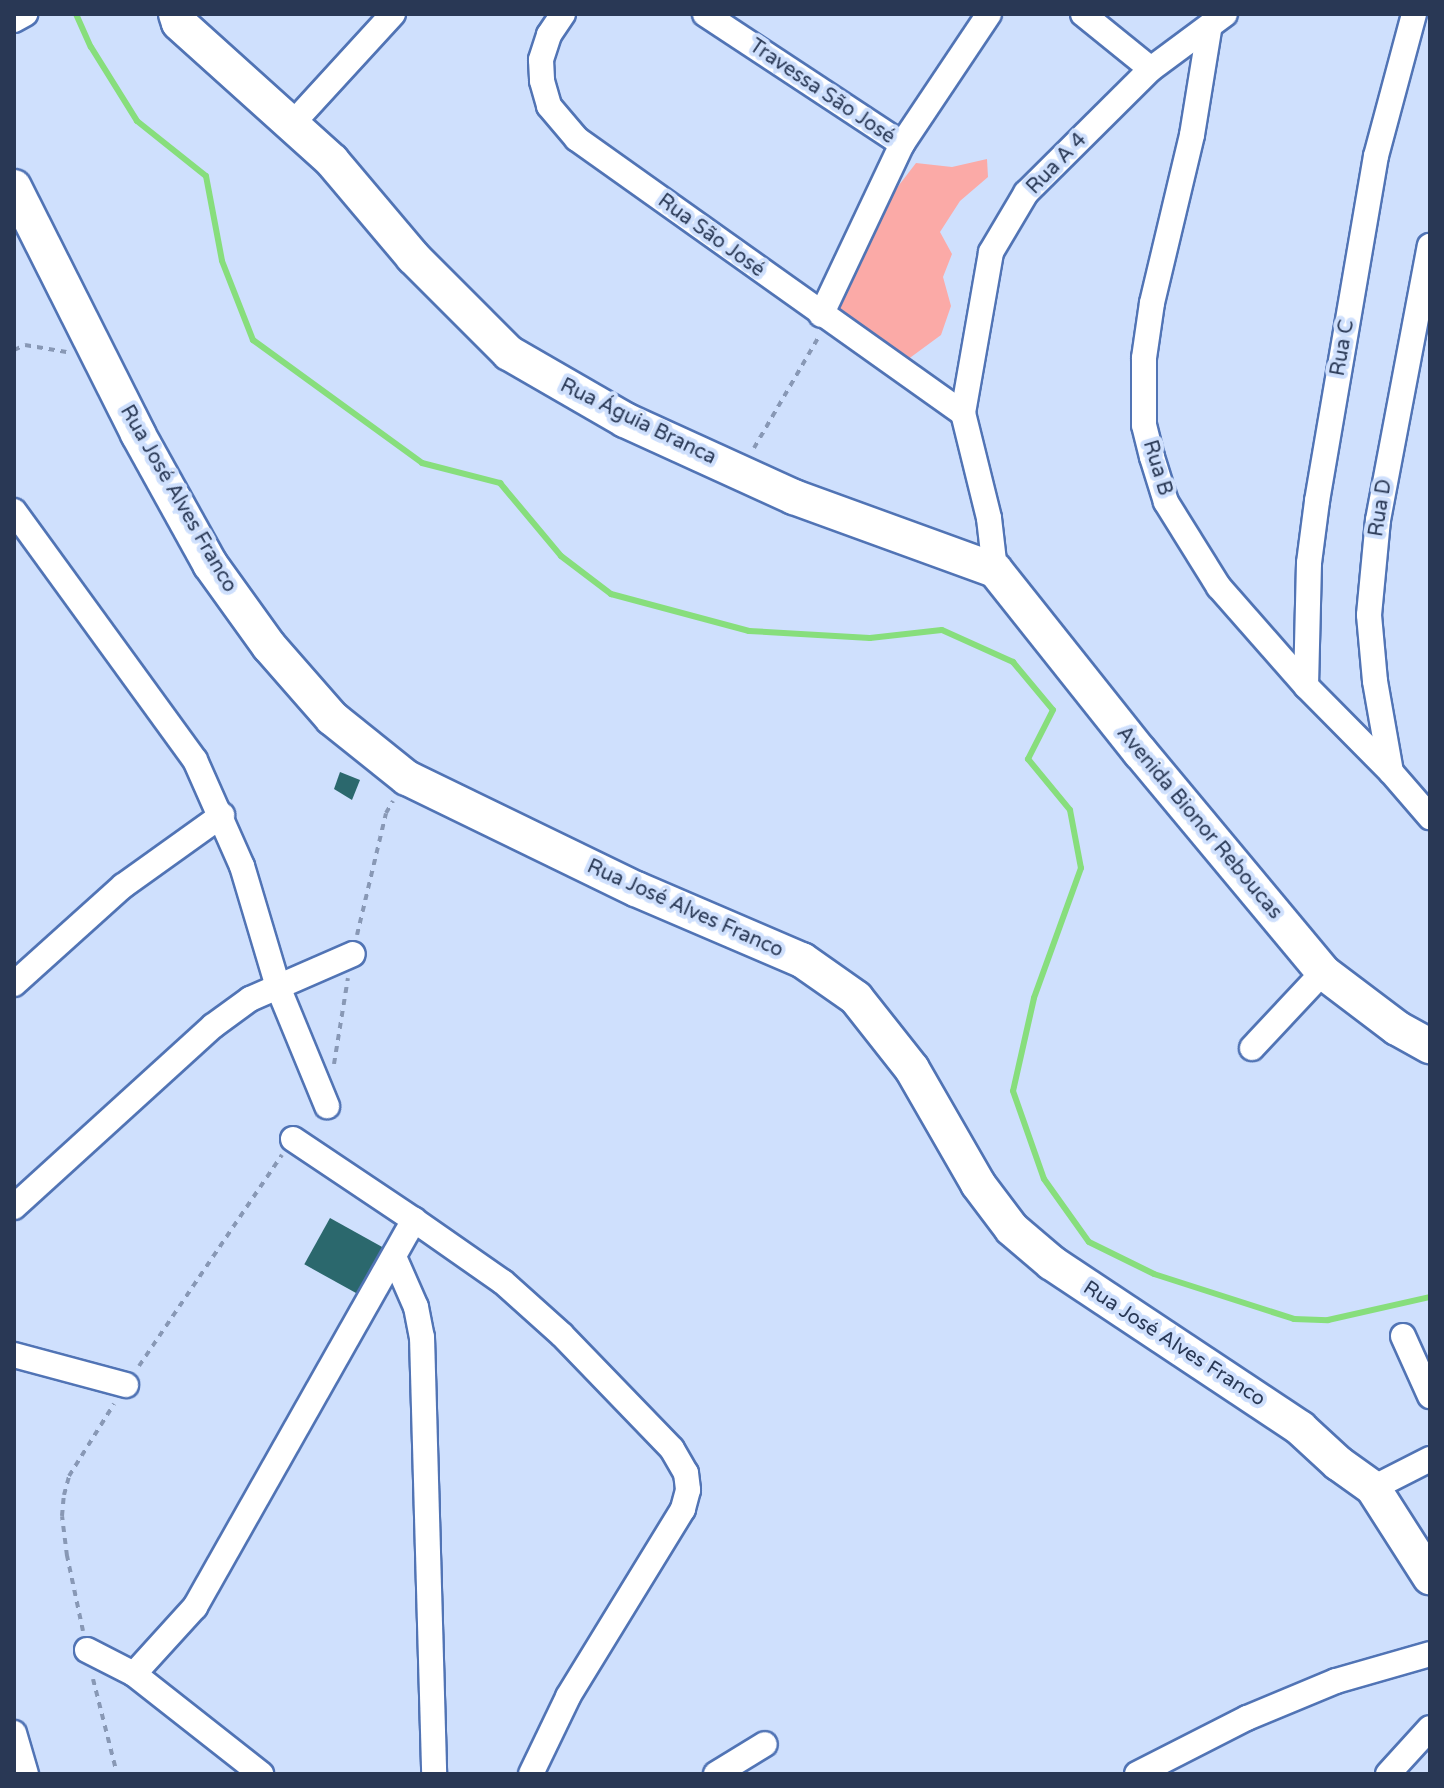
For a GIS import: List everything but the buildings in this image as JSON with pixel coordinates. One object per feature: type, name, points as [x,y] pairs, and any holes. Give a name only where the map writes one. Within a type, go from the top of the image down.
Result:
[{"type":"main road","name":"Rua Águia Branca","points":[[175,17],[332,161],[413,257],[509,353],[625,420],[794,497],[995,570]]},
{"type":"main road","name":"Rua José Alves Franco","points":[[14,187],[210,564],[261,635],[332,718],[407,778],[636,889],[802,960],[856,998],[912,1069],[978,1184],[1012,1229],[1052,1263],[1300,1428],[1338,1463],[1373,1488],[1430,1577]]},
{"type":"main road","name":"Avenida Bionor Reboucas","points":[[995,570],[1140,752],[1323,972],[1397,1028],[1430,1046]]},
{"type":"street","points":[[14,20],[25,14]]},
{"type":"street","points":[[293,123],[393,14]]},
{"type":"street","name":"Rua São José","points":[[563,14],[549,35],[541,60],[542,81],[549,106],[577,139],[963,413]]},
{"type":"street","name":"Travessa São José","points":[[705,14],[902,144],[824,317]]},
{"type":"street","points":[[902,144],[989,14]]},
{"type":"street","points":[[1083,14],[1151,69]]},
{"type":"street","name":"Rua C","points":[[1306,686],[1309,563],[1317,501],[1376,156],[1414,14]]},
{"type":"street","name":"Rua A 4","points":[[963,413],[991,252],[1026,193],[1151,69],[1217,22]]},
{"type":"street","name":"Rua B","points":[[1217,22],[1152,303],[1144,358],[1144,425],[1166,502],[1219,587],[1306,686],[1391,772],[1430,817]]},
{"type":"street","name":"Rua D","points":[[1391,772],[1375,681],[1370,601],[1378,520],[1430,246]]},
{"type":"street","points":[[963,413],[989,518],[995,570]]},
{"type":"street","points":[[14,511],[195,760],[222,815],[260,919],[278,987],[327,1106]]},
{"type":"street","points":[[14,984],[123,886],[222,815]]},
{"type":"street","points":[[14,1207],[213,1026],[250,999],[353,954]]},
{"type":"street","points":[[1252,1048],[1323,972]]},
{"type":"street","points":[[293,1139],[503,1282],[562,1335],[672,1449],[686,1473],[688,1490],[683,1509],[568,1697],[531,1774]]},
{"type":"street","points":[[134,1674],[195,1607],[395,1259],[414,1220]]},
{"type":"street","points":[[395,1259],[416,1307],[423,1350],[434,1774]]},
{"type":"street","points":[[1403,1336],[1430,1396]]},
{"type":"street","points":[[14,1355],[126,1385]]},
{"type":"street","points":[[1373,1488],[1430,1459]]},
{"type":"street","points":[[87,1650],[134,1674],[261,1774]]},
{"type":"street","points":[[1137,1774],[1247,1718],[1336,1681],[1430,1654]]},
{"type":"street","points":[[1388,1774],[1430,1728]]},
{"type":"street","points":[[14,1733],[26,1774]]},
{"type":"street","points":[[716,1774],[765,1744]]},
{"type":"path","points":[[741,471],[824,317]]},
{"type":"path","points":[[14,350],[25,345],[73,353],[92,341]]},
{"type":"path","points":[[327,1106],[353,954],[386,813],[407,778]]},
{"type":"path","points":[[117,1774],[67,1556],[62,1516],[69,1476],[126,1385],[293,1139]]},
{"type":"shaded area","points":[[987,159],[988,177],[960,201],[940,232],[952,254],[943,277],[951,306],[941,335],[907,360],[834,308],[886,202],[916,163],[952,167]]},
{"type":"waterway","points":[[76,14],[91,47],[137,121],[206,176],[222,261],[253,340],[422,463],[500,483],[561,556],[611,594],[749,631],[870,638],[942,630],[1013,662],[1053,710],[1028,759],[1070,810],[1081,868],[1034,998],[1013,1091],[1044,1179],[1089,1242],[1154,1274],[1294,1319],[1328,1320],[1430,1297]]}]
